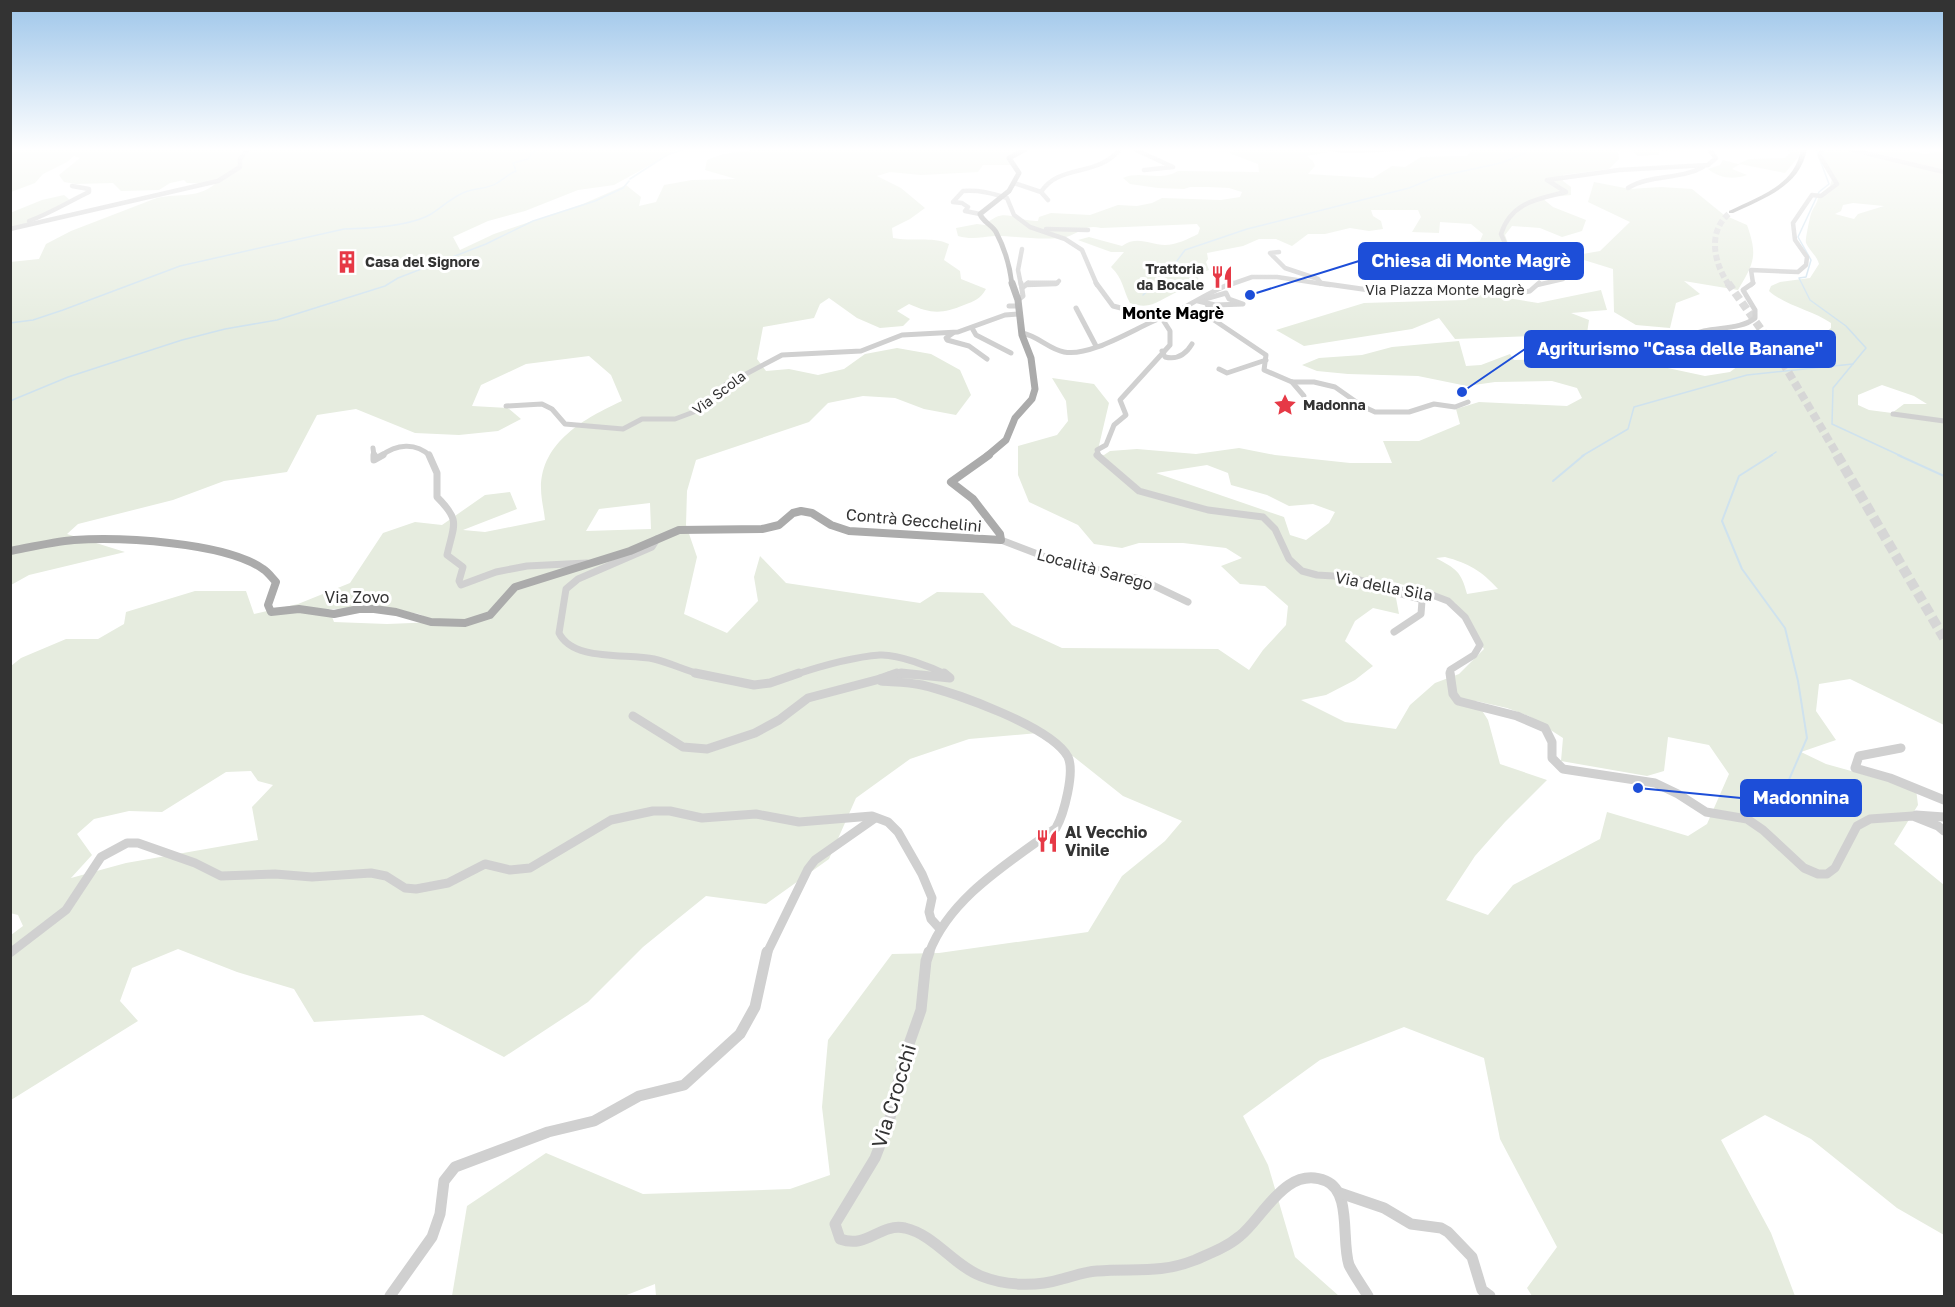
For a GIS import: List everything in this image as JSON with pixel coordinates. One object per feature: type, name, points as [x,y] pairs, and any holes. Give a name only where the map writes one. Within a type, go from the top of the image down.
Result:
[{"type":"main road","points":[[985,210],[980,214],[982,219],[995,230],[1010,266],[1022,333],[1031,358],[1035,382],[1032,399],[1015,418],[1006,440],[977,465],[951,482],[978,505],[1000,534],[1001,540]]},
{"type":"main road","name":"Contrà Gecchelini","points":[[588,563],[686,529],[771,528],[793,513],[801,511],[812,513],[831,525],[849,531],[974,541],[1001,540]]},
{"type":"main road","name":"Via Zovo","points":[[10,551],[74,540],[202,548],[238,559],[271,574],[276,582],[268,605],[271,612],[299,609],[334,614],[359,609],[374,609],[448,624],[471,622],[490,615],[515,588],[588,563]]},
{"type":"street","points":[[24,226],[35,218],[58,210]]},
{"type":"street","points":[[10,229],[92,210]]},
{"type":"street","points":[[966,210],[964,212],[980,214]]},
{"type":"street","points":[[1013,210],[1014,215],[1030,227],[1065,239],[1082,250],[1094,280],[1113,306],[1161,320]]},
{"type":"street","name":"Via Piazza Monte Magrè","points":[[1198,301],[1215,289],[1252,277],[1277,277],[1369,290],[1476,290],[1520,293],[1530,291],[1536,284],[1563,279],[1563,276],[1529,276],[1514,268],[1501,231],[1517,210]]},
{"type":"street","points":[[1661,341],[1672,341],[1703,331],[1749,323],[1755,318],[1755,310],[1743,290],[1753,283],[1751,270],[1798,272],[1806,265],[1807,257],[1797,246],[1792,234],[1793,221],[1800,210]]},
{"type":"street","points":[[1030,227],[1088,230]]},
{"type":"street","points":[[1009,306],[1018,303],[1023,296],[1018,270],[1022,249]]},
{"type":"street","points":[[1280,252],[1270,253],[1285,268],[1319,280],[1320,284]]},
{"type":"street","points":[[1022,288],[1028,283],[1056,284],[1059,281]]},
{"type":"street","points":[[1022,333],[1030,333],[1053,348],[1068,353],[1117,339],[1149,322],[1161,320],[1198,301],[1219,294],[1227,294],[1229,299],[1243,304],[1207,304],[1198,301]]},
{"type":"street","points":[[1207,304],[1211,317],[1264,353],[1266,360],[1264,370],[1292,382],[1314,382],[1335,387],[1362,406],[1375,412],[1409,412],[1434,404],[1455,407],[1468,402]]},
{"type":"street","points":[[1077,308],[1096,346]]},
{"type":"street","name":"Via Scola","points":[[506,406],[536,404],[551,409],[559,421],[565,424],[623,429],[642,419],[675,419],[688,416],[711,403],[733,380],[783,355],[861,351],[902,335],[925,332],[953,333],[1005,315],[1019,314]]},
{"type":"street","points":[[1138,315],[1150,318],[1147,322],[1149,322]]},
{"type":"street","points":[[1149,322],[1161,320]]},
{"type":"street","name":"Via della Sila","points":[[1161,320],[1170,331],[1170,345],[1148,365],[1131,391],[1120,400],[1126,415],[1114,425],[1108,443],[1097,450],[1097,455],[1106,460],[1131,486],[1139,491],[1208,510],[1263,517],[1270,522],[1287,560],[1302,571],[1354,578],[1395,590],[1434,594],[1458,607],[1473,628],[1480,645],[1469,659],[1449,672],[1453,694],[1458,701],[1517,716],[1545,728],[1552,742],[1552,758],[1563,769],[1638,779],[1662,786],[1706,812],[1740,816],[1752,822],[1804,868],[1818,874],[1827,874],[1835,868],[1852,833],[1863,822],[1902,816]]},
{"type":"street","points":[[972,328],[976,335],[1011,353]]},
{"type":"street","points":[[953,333],[946,338],[947,340],[969,346],[987,359]]},
{"type":"street","points":[[1162,351],[1165,357],[1174,358],[1188,350],[1192,344]]},
{"type":"street","points":[[1219,369],[1227,374],[1266,360]]},
{"type":"street","points":[[1292,382],[1304,396]]},
{"type":"street","points":[[1893,414],[1944,421]]},
{"type":"street","points":[[373,448],[374,460],[391,449],[404,446],[423,449],[432,458],[437,471],[437,497],[453,513],[454,524],[447,555],[463,567],[459,581],[461,585],[496,572],[527,566],[588,563]]},
{"type":"street","points":[[633,716],[683,747],[707,748],[755,733],[779,720],[808,698],[880,679],[889,674],[911,673],[941,679],[950,678],[926,666],[881,655],[817,667],[770,683],[754,685],[688,672],[654,659],[592,653],[576,648],[562,639],[559,633],[559,622],[566,589],[578,579],[652,547],[657,539]]},
{"type":"street","name":"Località Sarego","points":[[1001,540],[1056,561],[1111,571],[1150,582],[1188,602]]},
{"type":"street","points":[[1394,632],[1421,614],[1422,609],[1420,599],[1395,590]]},
{"type":"street","name":"Via Crocchi","points":[[880,679],[883,682],[912,683],[930,687],[1021,720],[1059,744],[1069,759],[1067,794],[1061,819],[1056,828],[977,887],[940,929],[926,961],[921,1010],[903,1061],[889,1122],[875,1158],[842,1210],[836,1224],[840,1239],[851,1245],[865,1242],[881,1233],[900,1227],[915,1231],[939,1246],[968,1271],[1004,1283],[1024,1285],[1059,1280],[1084,1272],[1148,1272],[1178,1266],[1224,1246],[1241,1235],[1280,1191],[1293,1184],[1305,1180],[1327,1181],[1340,1193],[1384,1208],[1411,1224],[1441,1228],[1448,1232],[1472,1257],[1482,1290],[1490,1296]]},
{"type":"street","points":[[1901,748],[1859,756],[1855,768],[1890,778],[1944,800]]},
{"type":"street","points":[[10,953],[72,904],[80,886],[101,857],[116,847],[132,843],[195,864],[221,876],[275,874],[312,877],[377,873],[386,876],[399,886],[421,889],[448,883],[483,865],[489,864],[510,870],[530,868],[602,825],[628,815],[664,810],[702,818],[750,813],[800,822],[867,816],[888,822],[898,832],[922,874],[932,898],[929,912],[931,919],[940,929]]},
{"type":"street","points":[[1902,816],[1944,817]]},
{"type":"street","points":[[1902,816],[1926,820],[1944,831]]},
{"type":"street","points":[[390,1296],[432,1237],[440,1214],[444,1181],[450,1171],[462,1163],[556,1129],[588,1123],[639,1096],[689,1082],[730,1046],[751,1016],[758,1000],[768,947],[812,864],[875,818]]},
{"type":"street","points":[[1340,1193],[1349,1264],[1355,1278],[1368,1296]]},
{"type":"shaded area","points":[[17,210],[54,210],[24,226],[11,229],[10,213]]},
{"type":"shaded area","points":[[125,210],[528,210],[488,221],[453,237],[460,250],[494,234],[565,210],[922,210],[892,228],[893,238],[935,240],[949,244],[944,260],[960,271],[961,279],[986,289],[982,295],[971,302],[943,311],[924,310],[909,304],[897,311],[910,319],[903,326],[880,328],[857,318],[829,298],[820,304],[814,318],[763,327],[757,359],[766,371],[789,369],[818,375],[844,369],[865,354],[897,348],[931,354],[960,370],[971,395],[956,415],[924,409],[895,398],[863,396],[828,403],[809,422],[696,460],[687,491],[686,525],[697,557],[684,614],[727,633],[758,601],[754,577],[760,556],[786,583],[920,603],[937,592],[983,593],[1012,625],[1062,648],[1218,649],[1249,670],[1263,650],[1286,625],[1288,606],[1265,586],[1240,584],[1221,566],[1242,558],[1226,548],[1183,543],[1139,543],[1122,548],[1094,544],[1078,525],[1029,502],[1018,475],[1018,446],[1057,435],[1068,421],[1066,401],[1052,378],[1094,384],[1109,403],[1097,454],[1104,455],[1110,451],[1137,449],[1196,454],[1239,448],[1275,455],[1350,463],[1392,463],[1383,441],[1419,441],[1460,424],[1456,409],[1479,402],[1567,406],[1582,398],[1577,388],[1552,381],[1495,382],[1467,386],[1418,376],[1317,371],[1302,365],[1319,358],[1362,355],[1392,347],[1459,341],[1466,366],[1481,365],[1510,354],[1514,360],[1608,358],[1645,361],[1705,376],[1730,372],[1770,342],[1819,338],[1831,328],[1831,323],[1769,291],[1771,286],[1780,282],[1810,278],[1819,264],[1806,243],[1813,210],[1841,210],[1835,214],[1854,219],[1858,214],[1871,210],[1944,210],[1944,725],[1850,679],[1819,684],[1816,711],[1836,740],[1801,752],[1826,764],[1916,789],[1918,805],[1894,844],[1944,885],[1944,1235],[1897,1208],[1811,1139],[1765,1115],[1721,1140],[1771,1233],[1795,1296],[1532,1296],[1527,1288],[1557,1247],[1500,1139],[1484,1058],[1404,1027],[1320,1060],[1243,1116],[1268,1165],[1295,1257],[1339,1296],[656,1296],[655,1284],[624,1296],[452,1296],[467,1206],[546,1153],[643,1194],[790,1189],[830,1175],[822,1107],[828,1040],[892,954],[939,953],[1088,932],[1122,876],[1165,841],[1182,821],[1123,796],[1074,757],[1038,733],[969,739],[910,759],[856,798],[829,859],[766,904],[706,896],[643,947],[588,1002],[504,1057],[423,1015],[314,1022],[294,989],[237,972],[178,949],[132,968],[120,1001],[138,1021],[11,1100],[11,935],[23,926],[18,915],[10,913],[11,666],[21,658],[66,639],[98,639],[124,624],[126,612],[195,591],[246,591],[254,614],[298,604],[350,583],[383,533],[415,522],[442,525],[485,495],[510,492],[517,509],[463,530],[485,532],[545,520],[541,488],[548,457],[557,445],[580,424],[622,401],[611,375],[589,356],[526,364],[481,385],[472,406],[508,408],[521,419],[498,431],[459,435],[415,433],[356,409],[317,415],[287,472],[224,481],[173,500],[78,524],[67,534],[125,552],[29,575],[11,585],[10,262],[39,259],[46,244],[71,231]],"holes":[[[1882,385],[1914,396],[1927,404],[1904,404],[1892,413],[1869,410],[1858,405],[1858,395]],[[1207,465],[1228,473],[1231,485],[1267,495],[1289,506],[1313,504],[1335,512],[1329,523],[1306,540],[1290,535],[1284,517],[1156,473]],[[650,503],[651,529],[586,531],[599,509]],[[1445,557],[1468,565],[1486,577],[1498,589],[1467,594],[1460,575],[1436,558]],[[1393,582],[1434,593],[1455,603],[1484,649],[1459,674],[1435,683],[1410,705],[1396,729],[1345,722],[1301,700],[1326,695],[1355,680],[1373,666],[1345,641],[1355,621],[1373,608],[1399,614]],[[387,608],[419,614],[437,622],[387,624],[334,622],[329,609]],[[1476,701],[1529,716],[1563,738],[1561,761],[1647,776],[1664,771],[1668,737],[1709,745],[1729,774],[1707,824],[1688,836],[1607,812],[1600,839],[1513,885],[1488,915],[1446,900],[1475,856],[1547,780],[1500,764],[1488,720]],[[251,771],[258,781],[273,785],[252,807],[258,840],[126,863],[71,878],[92,855],[77,834],[94,819],[129,811],[162,812],[226,772]]]},
{"type":"shaded area","points":[[1104,210],[1561,210],[1586,220],[1582,231],[1562,237],[1540,228],[1512,226],[1505,235],[1511,252],[1483,249],[1465,242],[1480,241],[1483,234],[1471,224],[1440,222],[1439,233],[1412,232],[1421,217],[1418,210],[1371,210],[1373,216],[1381,221],[1383,229],[1369,231],[1350,228],[1325,234],[1308,234],[1292,246],[1276,239],[1259,239],[1243,246],[1207,253],[1206,262],[1209,270],[1196,275],[1200,281],[1156,303],[1144,306],[1130,303],[1120,280],[1111,267],[1124,252],[1111,252],[1078,240],[1089,237],[1122,246],[1133,241],[1169,245],[1198,234],[1200,228],[1197,224],[1091,227],[1066,237],[1048,239],[995,236],[968,238],[958,236],[956,228],[977,224],[985,225],[992,219],[1005,215],[1038,221],[1039,217],[1051,213],[1090,215]]},
{"type":"shaded area","points":[[1605,210],[1718,210],[1747,225],[1753,252],[1751,266],[1738,290],[1684,281],[1700,294],[1676,303],[1670,328],[1636,325],[1614,312],[1613,269],[1571,256],[1600,251],[1630,222]]},
{"type":"shaded area","points":[[1601,290],[1607,310],[1571,313],[1589,320],[1586,340],[1535,336],[1455,339],[1439,318],[1412,329],[1304,346],[1276,330],[1364,303],[1466,300],[1477,293],[1538,303]]},
{"type":"waterway","points":[[10,323],[33,320],[63,310],[180,266],[344,229],[389,226],[412,221],[436,210]]},
{"type":"waterway","points":[[10,401],[68,377],[182,340],[225,329],[277,320],[385,286],[398,278],[486,244],[533,221],[567,210]]},
{"type":"waterway","points":[[1143,295],[1168,273],[1185,250],[1247,229],[1322,210]]},
{"type":"waterway","points":[[1811,210],[1798,237],[1811,260],[1806,277],[1799,278],[1810,300],[1846,326],[1866,348],[1853,364]]},
{"type":"waterway","points":[[1582,456],[1628,429],[1634,407],[1747,375],[1853,364]]},
{"type":"waterway","points":[[1853,364],[1833,388],[1832,424],[1901,456]]},
{"type":"waterway","points":[[1770,456],[1776,452]]},
{"type":"waterway","points":[[1553,481],[1584,455]]},
{"type":"waterway","points":[[1746,804],[1785,789],[1807,738],[1798,681],[1785,628],[1742,569],[1722,521],[1739,476],[1772,455]]},
{"type":"waterway","points":[[1898,455],[1944,476]]},
{"type":"tunnel","points":[[1729,285],[1719,266],[1715,247],[1718,228],[1731,212]]},
{"type":"tunnel","points":[[1728,283],[1773,346],[1838,456]]},
{"type":"tunnel","points":[[1837,455],[1944,638]]},
{"type":"place","name":"Casa del Signore","points":[[347,262]]},
{"type":"place","name":"Trattoria da Bocale","points":[[1222,277]]},
{"type":"place","name":"Chiesa di Monte Magrè","points":[[1250,295]]},
{"type":"place","name":"Agriturismo \"Casa delle Banane\"","points":[[1462,392]]},
{"type":"place","name":"Madonna","points":[[1285,405]]},
{"type":"place","name":"Madonnina","points":[[1638,788]]},
{"type":"place","name":"Al Vecchio Vinile","points":[[1047,841]]},
{"type":"district","name":"Monte Magrè","points":[[1173,313]]}]
